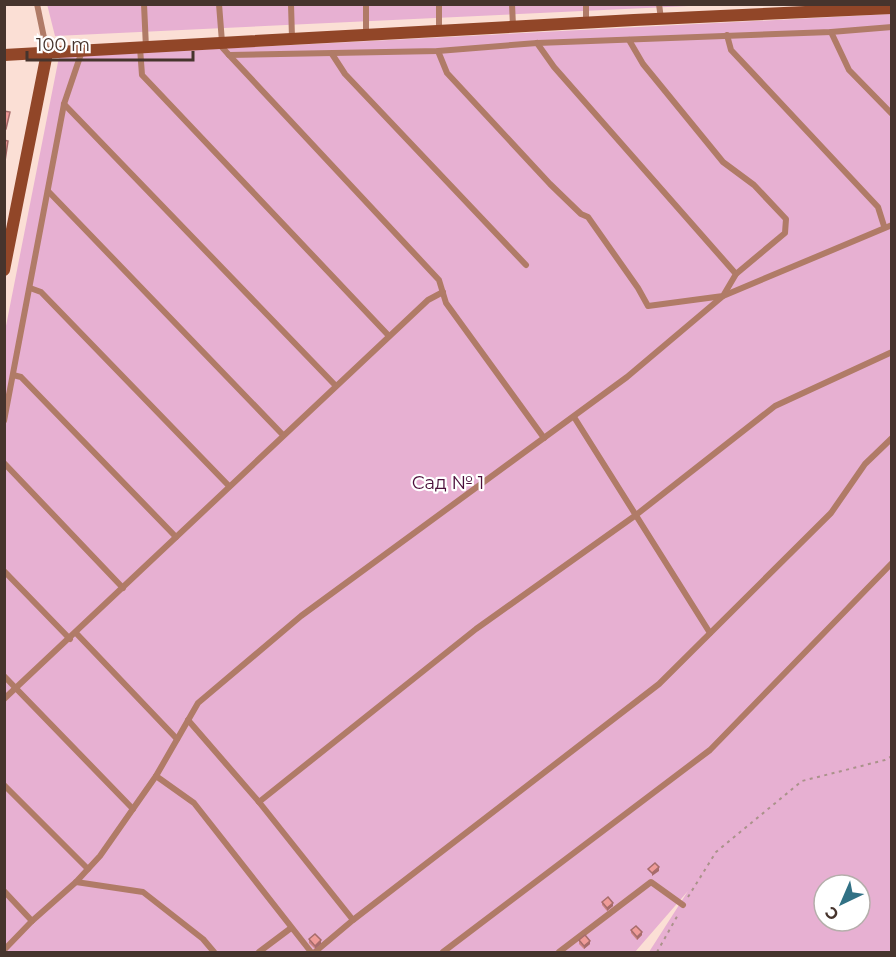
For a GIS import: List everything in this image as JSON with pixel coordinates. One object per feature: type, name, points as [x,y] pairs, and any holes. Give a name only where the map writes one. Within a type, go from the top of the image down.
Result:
[{"type":"street","points":[[4,55],[661,19],[733,10],[884,7]]},
{"type":"street","points":[[4,270],[47,53]]},
{"type":"lane","points":[[37,4],[47,53]]},
{"type":"lane","points":[[144,4],[142,75],[389,336]]},
{"type":"lane","points":[[219,4],[220,42],[229,56],[439,280],[446,303],[543,438]]},
{"type":"lane","points":[[291,4],[292,38]]},
{"type":"lane","points":[[366,4],[366,34]]},
{"type":"lane","points":[[439,4],[439,30]]},
{"type":"lane","points":[[512,4],[513,26]]},
{"type":"lane","points":[[586,4],[586,22]]},
{"type":"lane","points":[[660,4],[661,19]]},
{"type":"lane","points":[[229,56],[438,51],[537,43],[831,32],[891,27]]},
{"type":"lane","points":[[831,32],[849,70],[891,114]]},
{"type":"lane","points":[[438,51],[447,73],[550,184],[580,214],[588,217],[648,306],[723,296],[888,225],[878,207],[730,50],[727,35]]},
{"type":"lane","points":[[4,950],[100,856],[156,776],[198,703],[301,616],[627,377],[723,296],[736,274],[785,232],[786,219],[754,184],[723,162],[643,64],[629,40]]},
{"type":"lane","points":[[537,43],[554,67],[736,274]]},
{"type":"lane","points":[[4,421],[64,104],[82,50]]},
{"type":"lane","points":[[332,54],[345,74],[526,265]]},
{"type":"lane","points":[[64,104],[335,385]]},
{"type":"lane","points":[[48,191],[283,435]]},
{"type":"lane","points":[[30,288],[41,292],[229,486]]},
{"type":"lane","points":[[4,699],[70,639],[335,385],[428,300],[442,292]]},
{"type":"lane","points":[[260,802],[476,629],[636,515],[776,405],[891,352]]},
{"type":"lane","points":[[13,375],[21,376],[176,537]]},
{"type":"lane","points":[[574,417],[710,633]]},
{"type":"lane","points":[[156,776],[194,803],[291,928],[313,952],[659,684],[831,513],[865,464],[891,438]]},
{"type":"lane","points":[[4,463],[123,588]]},
{"type":"lane","points":[[443,952],[710,750],[891,563]]},
{"type":"lane","points":[[4,571],[70,639]]},
{"type":"lane","points":[[76,633],[177,739]]},
{"type":"lane","points":[[4,676],[133,809]]},
{"type":"lane","points":[[188,720],[260,802],[353,920]]},
{"type":"lane","points":[[4,784],[88,869]]},
{"type":"lane","points":[[76,882],[142,892],[202,939],[214,952]]},
{"type":"lane","points":[[559,952],[651,882],[683,905]]},
{"type":"lane","points":[[4,891],[32,921]]},
{"type":"lane","points":[[259,952],[291,928]]},
{"type":"path","points":[[657,952],[716,852],[802,780],[885,760],[891,756]]},
{"type":"green space","points":[[47,4],[710,5],[55,36]]},
{"type":"green space","name":"Сад № 1","points":[[891,14],[891,952],[649,952],[688,891],[635,952],[5,952],[5,331],[59,57]]},
{"type":"building","points":[[4,111],[10,112],[6,129],[4,129]]},
{"type":"building","points":[[4,140],[8,141],[5,161],[4,161]]},
{"type":"building","points":[[655,863],[659,867],[652,873],[648,869]]},
{"type":"building","points":[[608,897],[613,903],[607,908],[602,902]]},
{"type":"building","points":[[636,926],[642,932],[637,937],[631,930]]},
{"type":"building","points":[[315,934],[321,940],[315,946],[309,939]]},
{"type":"building","points":[[585,935],[590,941],[584,946],[579,940]]}]
